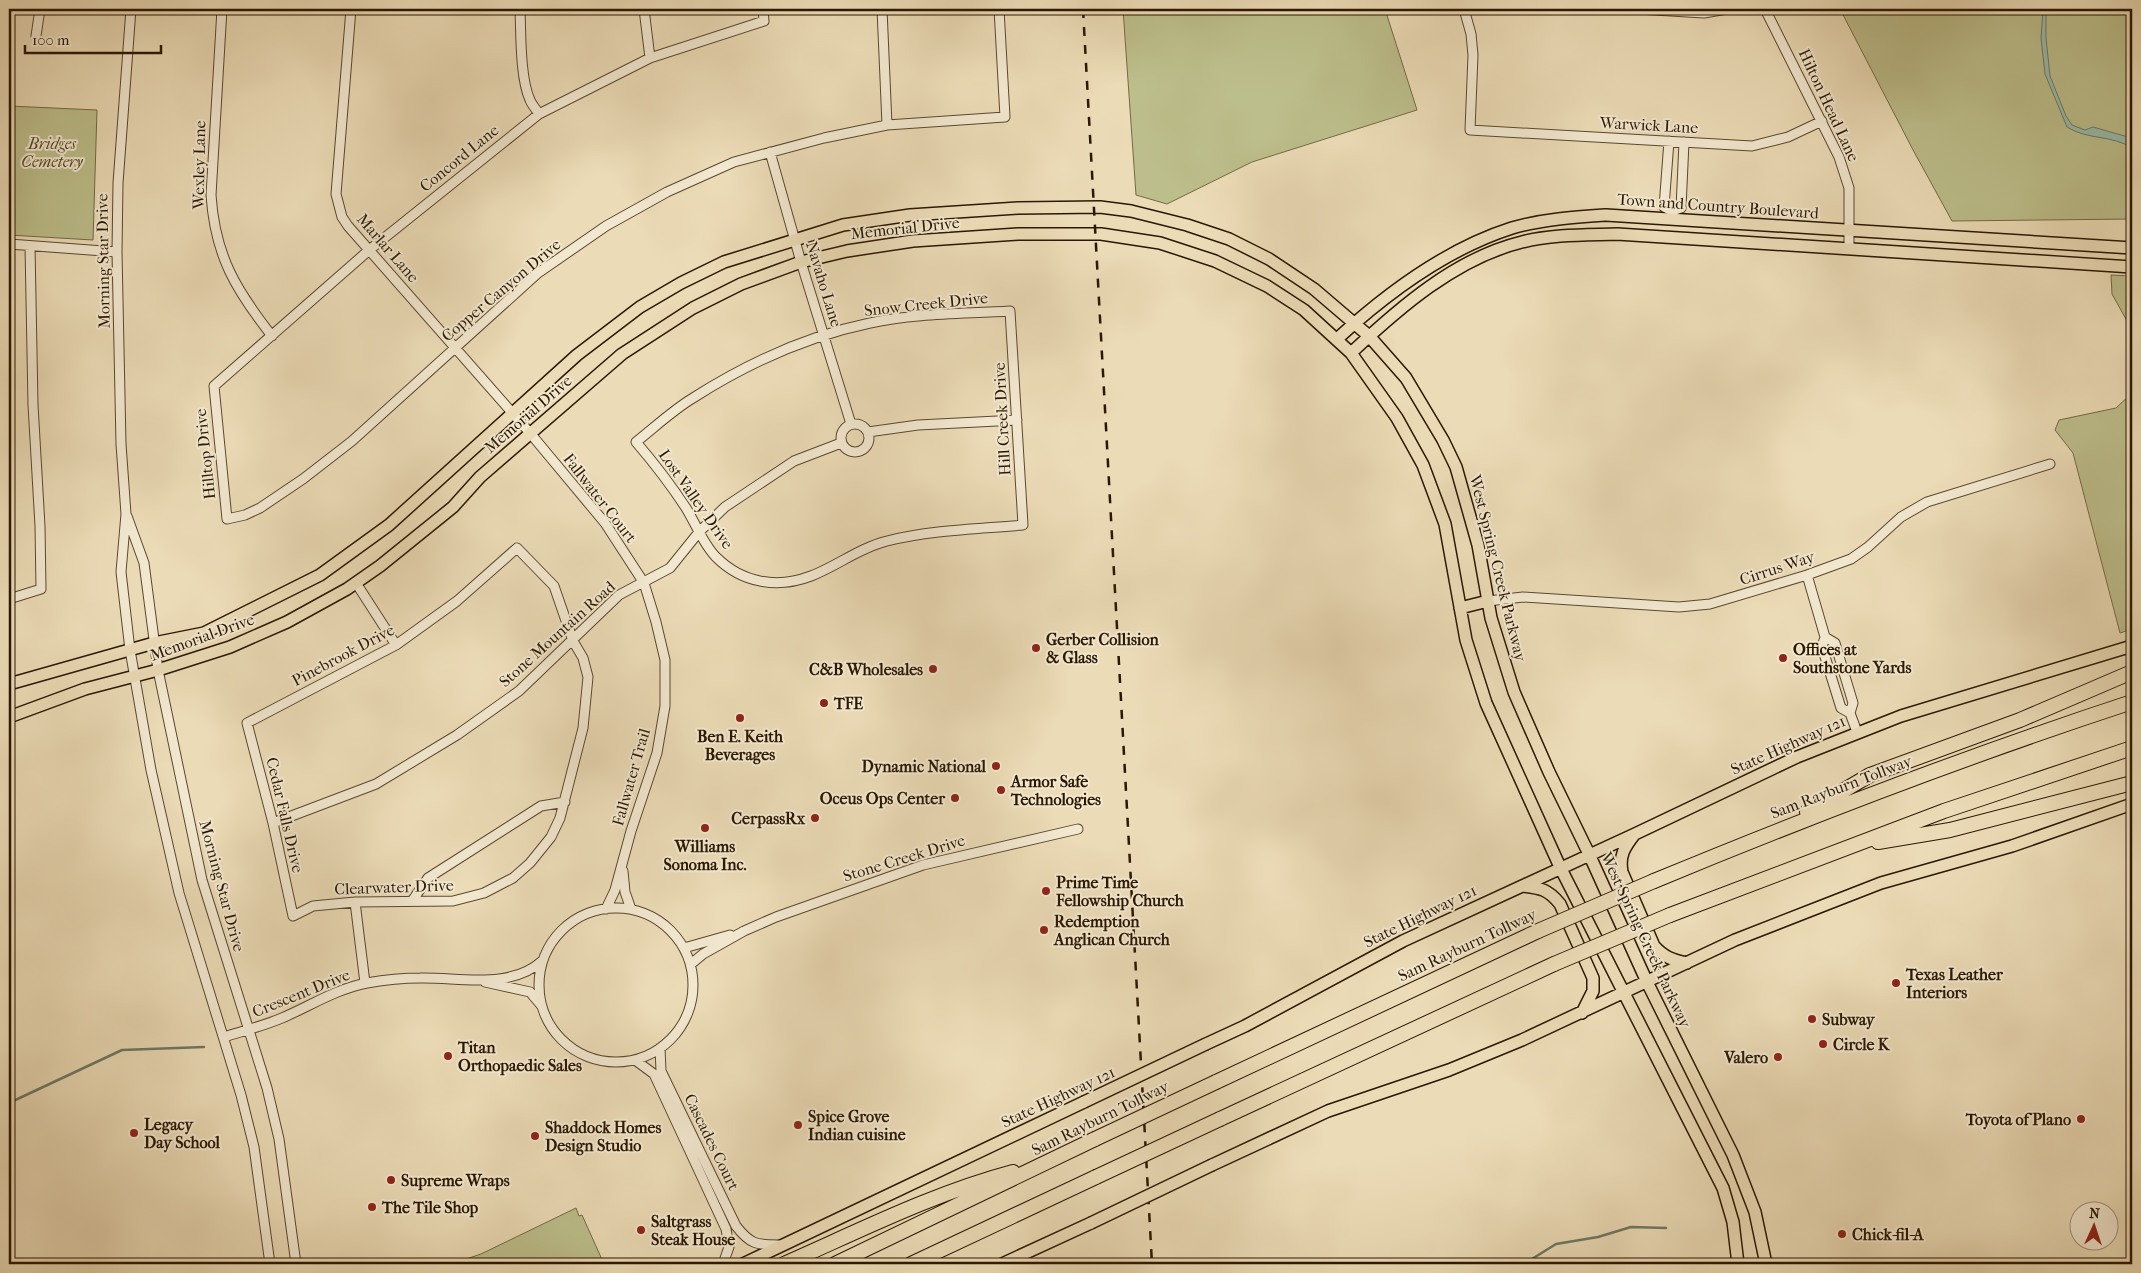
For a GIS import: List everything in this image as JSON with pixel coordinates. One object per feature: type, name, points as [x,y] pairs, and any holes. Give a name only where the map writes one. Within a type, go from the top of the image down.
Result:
[{"type":"highway","points":[[1771,833],[1870,775],[2020,720],[2132,672]]},
{"type":"highway","name":"Sam Rayburn Tollway","points":[[835,1264],[1095,1139],[1538,931],[1771,833],[1922,775],[2132,702]]},
{"type":"highway","points":[[911,1264],[1554,964],[1670,915],[1845,847],[1944,811],[2132,748]]},
{"type":"highway","points":[[1845,847],[1950,830],[2132,783]]},
{"type":"highway","points":[[784,1264],[902,1212],[981,1181],[1047,1162]]},
{"type":"highway","points":[[935,1264],[964,1239]]},
{"type":"main road","name":"Memorial Drive","points":[[9,684],[154,643],[204,633],[320,575],[389,525],[577,355],[640,307],[681,283],[724,262],[843,225],[910,215],[1018,208],[1100,207]]},
{"type":"main road","name":"West Spring Creek Parkway","points":[[1100,207],[1130,211],[1187,225],[1229,240],[1269,259],[1314,288],[1355,322],[1370,336],[1406,378],[1443,440],[1456,467],[1478,545],[1491,618],[1514,692],[1549,772],[1589,854],[1647,982],[1733,1155],[1756,1212],[1766,1264]]},
{"type":"main road","name":"Town and Country Boulevard","points":[[1337,339],[1399,287],[1461,248],[1509,229],[1561,218],[1606,215],[1650,218],[1672,215],[1849,231],[2132,248]]},
{"type":"main road","points":[[1649,236],[1650,218]]},
{"type":"main road","points":[[1509,229],[1514,244]]},
{"type":"main road","name":"Memorial Drive","points":[[9,717],[85,689],[134,677],[230,647],[279,626],[356,583],[452,507],[480,477],[622,354],[693,308],[741,284],[801,262],[847,251],[913,241],[1018,234],[1100,234],[1160,243],[1214,262],[1267,286],[1304,310],[1337,339]]},
{"type":"main road","points":[[1350,353],[1424,290],[1461,267],[1514,244],[1562,236],[1617,234],[2132,267]]},
{"type":"main road","points":[[1337,339],[1350,353],[1397,418],[1423,465],[1445,524],[1466,640],[1486,704],[1560,867],[1723,1188],[1733,1222],[1738,1264]]},
{"type":"main road","points":[[1460,608],[1488,601]]},
{"type":"main road","name":"State Highway 121","points":[[743,1264],[1245,1026],[1403,940],[1635,834],[1797,757],[1901,716],[2132,646]]},
{"type":"main road","points":[[1002,1264],[1328,1110],[1449,1070],[1522,1040],[1624,994],[1735,940],[1881,884],[2012,846],[2132,804]]},
{"type":"main road","points":[[1635,834],[1623,850],[1620,861],[1622,872],[1654,946],[1663,956],[1687,962]]},
{"type":"main road","points":[[1523,886],[1540,888],[1552,894],[1560,904],[1593,978],[1593,992],[1582,1013]]},
{"type":"street","points":[[36,36],[40,9]]},
{"type":"street","name":"Morning Star Drive","points":[[131,9],[118,183],[117,252],[121,444],[126,514],[121,572],[134,677],[151,770],[179,893],[224,1037],[254,1147],[270,1264]]},
{"type":"street","name":"Wexley Lane","points":[[222,9],[210,195],[212,216],[220,248],[234,281],[245,301],[272,336]]},
{"type":"street","name":"Marlar Lane","points":[[351,9],[336,194],[342,217],[368,251],[456,347],[530,433]]},
{"type":"street","points":[[520,9],[523,64],[527,90],[530,100],[539,114]]},
{"type":"street","points":[[644,9],[650,58]]},
{"type":"street","name":"Concord Lane","points":[[214,386],[368,251],[539,114],[650,58],[764,21],[763,9]]},
{"type":"street","points":[[882,9],[887,125]]},
{"type":"street","name":"Copper Canyon Drive","points":[[227,519],[245,515],[260,508],[303,479],[352,440],[538,273],[606,226],[700,176],[734,162],[770,152],[887,125],[1005,117],[999,9]]},
{"type":"street","points":[[1464,10],[1474,9]]},
{"type":"street","points":[[1638,9],[1704,13],[1727,9]]},
{"type":"street","name":"Hilton Head Lane","points":[[1766,9],[1839,157],[1850,188],[1849,249]]},
{"type":"street","name":"Warwick Lane","points":[[1464,10],[1471,34],[1470,130],[1752,146],[1788,136],[1822,121]]},
{"type":"street","points":[[1669,141],[1664,207],[1672,215],[1681,208],[1684,142]]},
{"type":"street","name":"Navaho Lane","points":[[770,152],[801,262],[851,424]]},
{"type":"street","points":[[9,244],[117,252]]},
{"type":"street","points":[[9,599],[41,589],[40,526],[33,405],[30,246]]},
{"type":"street","name":"Snow Creek Drive","points":[[636,442],[692,398],[752,364],[824,334],[872,322],[932,315],[1010,311]]},
{"type":"street","name":"Hill Creek Drive","points":[[1010,311],[1023,525]]},
{"type":"street","name":"Hilltop Drive","points":[[214,386],[227,519]]},
{"type":"street","points":[[868,432],[918,425],[1017,420]]},
{"type":"street","points":[[851,424],[861,425],[868,432],[868,442],[865,448],[859,452],[848,451],[841,443],[840,438],[844,429],[851,424]]},
{"type":"street","name":"Fallwater Court","points":[[530,433],[605,523],[644,583]]},
{"type":"street","name":"Lost Valley Drive","points":[[636,442],[663,473],[715,556],[734,572],[758,582],[787,582],[811,576],[850,556],[885,542],[921,534],[1023,525]]},
{"type":"street","name":"Stone Mountain Road","points":[[273,822],[376,784],[457,735],[519,691],[618,596],[670,568],[699,532],[724,507],[794,461],[841,443]]},
{"type":"street","name":"Cirrus Way","points":[[1488,601],[1523,597],[1679,607],[1710,604],[1807,575],[1852,559],[1902,517],[1927,502],[2050,464]]},
{"type":"street","name":"Morning Star Drive","points":[[126,514],[144,563],[158,670],[202,880],[267,1088],[279,1139],[296,1264]]},
{"type":"street","name":"Clearwater Drive","points":[[293,916],[314,906],[355,902],[453,901],[484,893],[513,878],[530,863],[551,837],[565,802],[583,728],[588,677],[583,658],[573,641],[554,586],[517,548]]},
{"type":"street","name":"Pinebrook Drive","points":[[247,723],[396,646],[457,600],[517,548]]},
{"type":"street","points":[[1807,575],[1825,636],[1822,647],[1841,708],[1850,713]]},
{"type":"street","points":[[356,583],[396,646]]},
{"type":"street","name":"Fallwater Trail","points":[[606,909],[615,890],[631,830],[657,753],[665,706],[665,660],[644,583]]},
{"type":"street","points":[[1825,636],[1835,643],[1853,703],[1850,713],[1857,732]]},
{"type":"street","name":"Cedar Falls Drive","points":[[247,723],[273,822],[293,916]]},
{"type":"street","points":[[412,901],[428,878],[541,806],[565,802]]},
{"type":"street","name":"Stone Creek Drive","points":[[684,948],[744,931],[808,905],[923,865],[1078,829]]},
{"type":"street","name":"Fallwater Trail","points":[[623,863],[625,892],[631,909]]},
{"type":"street","points":[[355,902],[365,983]]},
{"type":"street","points":[[606,909],[631,909],[653,917],[668,927],[684,948],[691,964],[694,989],[691,1007],[679,1030],[660,1048],[635,1060],[611,1062],[587,1057],[567,1045],[551,1027],[541,1005],[538,981],[542,961],[550,943],[564,928],[580,916],[606,909]]},
{"type":"street","name":"Stone Creek Drive","points":[[691,964],[703,954],[744,931]]},
{"type":"street","name":"Crescent Drive","points":[[224,1037],[282,1018],[311,1003],[365,983],[419,978],[480,980],[525,973],[542,961]]},
{"type":"street","name":"Crescent Drive","points":[[480,980],[530,992],[541,1005]]},
{"type":"street","name":"Cascades Court","points":[[660,1048],[661,1071],[736,1226],[746,1239],[762,1245],[782,1245]]},
{"type":"street","name":"Cascades Court","points":[[635,1060],[654,1074],[726,1229],[729,1247],[723,1264]]},
{"type":"green space","points":[[1123,9],[1385,9],[1417,110],[1252,162],[1167,204],[1136,195]]},
{"type":"green space","points":[[1840,9],[2132,9],[2132,219],[1952,221]]},
{"type":"green space","name":"Bridges Cemetery","points":[[9,106],[97,110],[93,240],[9,235]]},
{"type":"green space","points":[[2111,275],[2132,276],[2132,330],[2112,294]]},
{"type":"green space","points":[[2132,393],[2132,629],[2120,633],[2073,453],[2055,430],[2059,420],[2116,408]]},
{"type":"green space","points":[[576,1208],[579,1216],[582,1215],[604,1264],[428,1264],[466,1259],[481,1254]]},
{"type":"shaded area","points":[[2043,9],[2046,9],[2046,38],[2050,76],[2066,116],[2072,125],[2085,130],[2093,127],[2128,137],[2132,139],[2132,148],[2117,141],[2083,134],[2067,127],[2045,74],[2041,38]]},
{"type":"waterway","points":[[9,1103],[122,1050],[204,1047]]},
{"type":"waterway","points":[[1524,1264],[1556,1244],[1598,1237],[1631,1227],[1666,1228]]},
{"type":"railway","points":[[1083,9],[1152,1264]]},
{"type":"place","name":"Gerber Collision & Glass","points":[[1036,648]]},
{"type":"place","name":"Offices at Southstone Yards","points":[[1783,658]]},
{"type":"place","name":"C&B Wholesales","points":[[933,669]]},
{"type":"place","name":"TFE","points":[[824,703]]},
{"type":"place","name":"Ben E. Keith Beverages","points":[[740,718]]},
{"type":"place","name":"Dynamic National","points":[[996,766]]},
{"type":"place","name":"Armor Safe Technologies","points":[[1001,790]]},
{"type":"place","name":"Oceus Ops Center","points":[[955,798]]},
{"type":"place","name":"CerpassRx","points":[[815,818]]},
{"type":"place","name":"Williams Sonoma Inc.","points":[[705,828]]},
{"type":"place","name":"Prime Time Fellowship Church","points":[[1046,891]]},
{"type":"place","name":"Redemption Anglican Church","points":[[1044,930]]},
{"type":"place","name":"Texas Leather Interiors","points":[[1896,983]]},
{"type":"place","name":"Subway","points":[[1812,1019]]},
{"type":"place","name":"Circle K","points":[[1823,1044]]},
{"type":"place","name":"Titan Orthopaedic Sales","points":[[448,1056]]},
{"type":"place","name":"Valero","points":[[1778,1057]]},
{"type":"place","name":"Toyota of Plano","points":[[2081,1119]]},
{"type":"place","name":"Spice Grove Indian cuisine","points":[[798,1125]]},
{"type":"place","name":"Legacy Day School","points":[[134,1133]]},
{"type":"place","name":"Shaddock Homes Design Studio","points":[[535,1136]]},
{"type":"place","name":"Supreme Wraps","points":[[391,1180]]},
{"type":"place","name":"The Tile Shop","points":[[372,1207]]},
{"type":"place","name":"Saltgrass Steak House","points":[[641,1230]]},
{"type":"place","name":"Chick-fil-A","points":[[1842,1234]]}]
